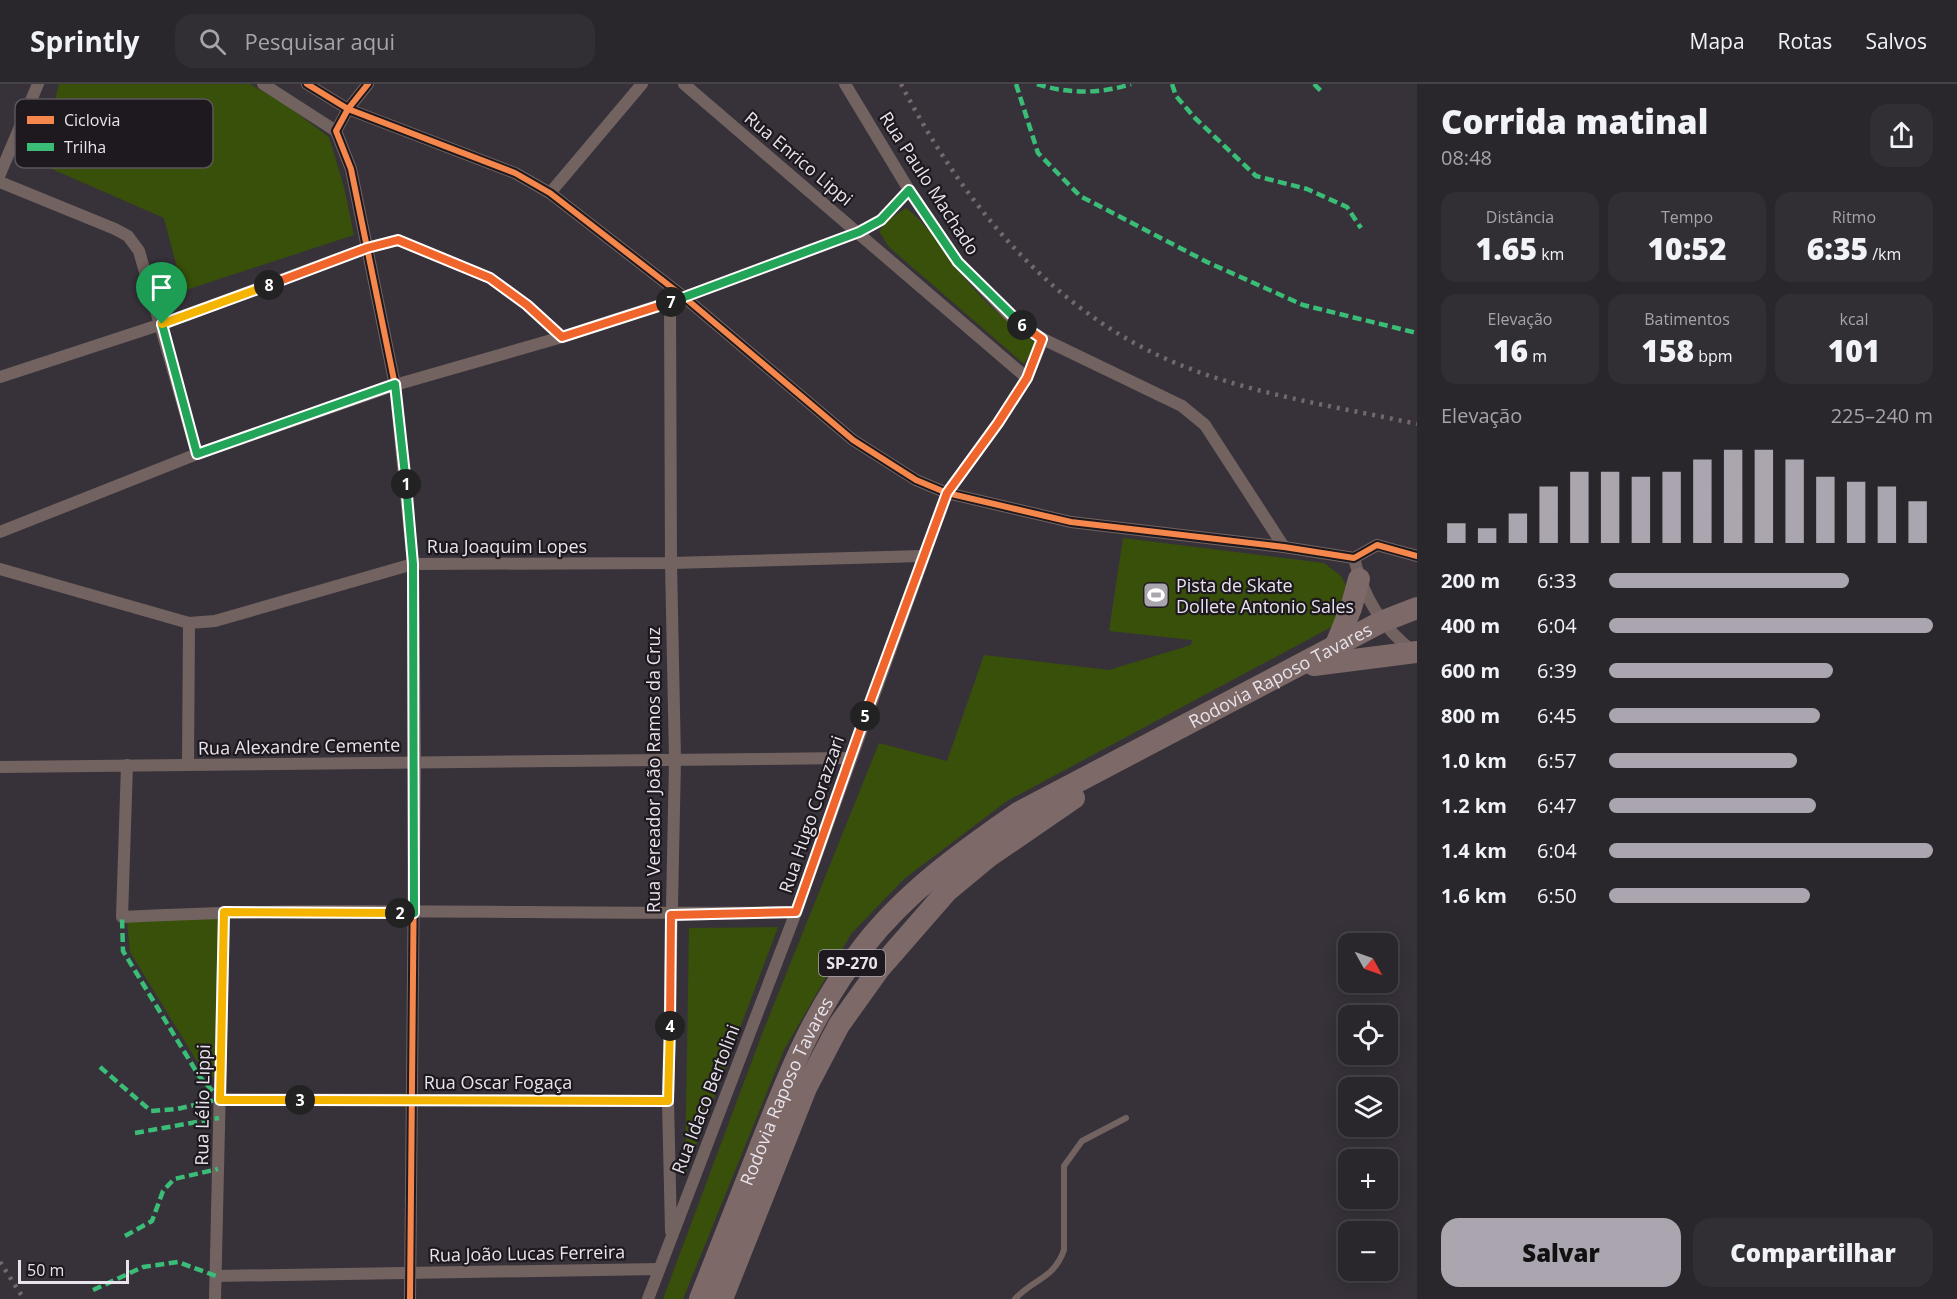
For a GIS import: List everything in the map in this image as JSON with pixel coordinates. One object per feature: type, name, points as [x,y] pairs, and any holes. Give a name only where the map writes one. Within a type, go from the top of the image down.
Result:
[{"type":"highway","points":[[1335,647],[1351,608],[1357,568]]},
{"type":"highway","name":"Rodovia Raposo Tavares","points":[[700,1299],[797,1053],[828,997],[865,945],[912,895],[964,850],[1018,813],[1381,622],[1417,608]]},
{"type":"highway","points":[[1301,666],[1416,652]]},
{"type":"highway","name":"Rodovia Raposo Tavares","points":[[722,1299],[806,1088],[839,1025],[879,969],[947,891],[988,857],[1146,747]]},
{"type":"street","points":[[32,99],[38,84]]},
{"type":"street","points":[[263,84],[336,131],[351,169],[395,384],[413,564],[415,762],[410,1100],[410,1299]]},
{"type":"street","points":[[307,84],[348,109],[515,173],[550,193],[684,297],[853,440],[916,480],[947,493],[1071,522],[1284,547],[1357,568],[1381,622],[1394,637],[1416,652]]},
{"type":"street","points":[[336,131],[348,109],[368,84]]},
{"type":"street","points":[[550,193],[642,84]]},
{"type":"street","name":"Rua Enrico Lippi","points":[[684,84],[1027,378]]},
{"type":"street","name":"Rua Paulo Machado","points":[[845,84],[909,190],[958,262],[1015,321],[1042,339],[1182,406],[1205,425],[1284,547]]},
{"type":"street","points":[[0,174],[15,138]]},
{"type":"street","points":[[0,182],[128,236],[139,251],[162,324],[197,454]]},
{"type":"street","points":[[0,532],[197,454],[395,384],[562,337],[670,302],[859,232],[881,220],[909,190]]},
{"type":"street","points":[[0,376],[162,324],[367,248],[398,240],[490,278],[527,305],[562,337]]},
{"type":"street","name":"Rua Vereador João Ramos da Cruz","points":[[670,302],[670,563],[675,760],[668,1101],[671,1238]]},
{"type":"street","name":"Rua Hugo Corazzari","points":[[796,912],[922,556],[947,493],[998,423],[1027,378],[1042,339]]},
{"type":"street","points":[[1357,568],[1377,544],[1417,556]]},
{"type":"street","name":"Rua Joaquim Lopes","points":[[0,569],[189,623],[215,621],[413,564],[670,563],[922,556]]},
{"type":"street","points":[[188,765],[189,623]]},
{"type":"street","name":"Rua Alexandre Cemente","points":[[0,767],[850,758]]},
{"type":"street","points":[[127,765],[122,917],[224,912],[671,915],[796,912]]},
{"type":"street","name":"Rua Lélio Lippi","points":[[215,1299],[224,912]]},
{"type":"street","name":"Rua Idaco Bertolini","points":[[648,1299],[796,912]]},
{"type":"street","name":"Rua Oscar Fogaça","points":[[220,1100],[668,1101]]},
{"type":"street","name":"Rua João Lucas Ferreira","points":[[216,1276],[659,1269]]},
{"type":"lane","points":[[1015,1299],[1048,1276],[1060,1263],[1064,1250],[1064,1166],[1082,1142],[1126,1118]]},
{"type":"green space","points":[[59,84],[250,84],[286,105],[329,137],[344,187],[354,235],[183,291],[164,218],[49,168],[213,168],[213,99],[55,99]]},
{"type":"green space","points":[[906,208],[930,231],[979,295],[1036,343],[1024,364],[889,247],[879,231],[891,218]]},
{"type":"green space","points":[[1123,538],[1324,563],[1341,576],[1346,585],[1335,625],[1007,801],[904,879],[851,934],[784,1050],[683,1299],[663,1299],[762,1034],[879,743],[947,761],[984,655],[1109,670],[1191,645],[1192,640],[1109,631]]},
{"type":"green space","points":[[221,918],[214,1077],[206,1076],[130,952],[127,922]]},
{"type":"green space","points":[[778,927],[685,1175],[689,928]]},
{"type":"railway","points":[[901,84],[955,175],[987,217],[1022,256],[1060,292],[1102,323],[1147,350],[1223,380],[1278,395],[1417,424]]},
{"type":"railway","points":[[0,1262],[24,1299]]},
{"type":"marked path","points":[[1016,84],[1038,153],[1080,196],[1207,262],[1303,305],[1417,333]]},
{"type":"marked path","points":[[1037,84],[1060,90],[1084,92],[1108,90],[1131,84]]},
{"type":"marked path","points":[[1172,84],[1176,96],[1195,118],[1256,176],[1307,189],[1347,207],[1361,228]]},
{"type":"marked path","points":[[1314,84],[1323,93]]},
{"type":"marked path","points":[[100,1067],[151,1111],[177,1109],[220,1099],[199,1076],[123,951],[122,917]]},
{"type":"marked path","points":[[135,1133],[219,1118]]},
{"type":"marked path","points":[[125,1236],[152,1221],[163,1191],[174,1179],[218,1169]]},
{"type":"marked path","points":[[93,1290],[143,1267],[178,1262],[216,1276]]},
{"type":"cycle path","points":[[307,84],[348,109],[515,173],[550,193],[684,297],[853,440],[916,480],[947,493],[1071,522],[1284,547],[1354,558],[1377,545],[1417,556]]},
{"type":"cycle path","points":[[368,84],[348,109],[336,131],[351,169],[395,385],[413,564],[415,762],[410,1299]]},
{"type":"place","name":"Pista de Skate Dollete Antonio Sales","points":[[1156,595]]},
{"type":"route","points":[[909,190],[958,262],[1015,321],[1042,339],[1027,378],[998,423],[947,493],[922,556],[796,912],[671,915],[668,1101],[220,1100],[224,912],[414,913],[413,564],[395,384],[197,454],[162,324],[367,248],[398,240],[490,278],[527,305],[562,337],[684,297],[859,232],[881,220],[909,190]]}]
